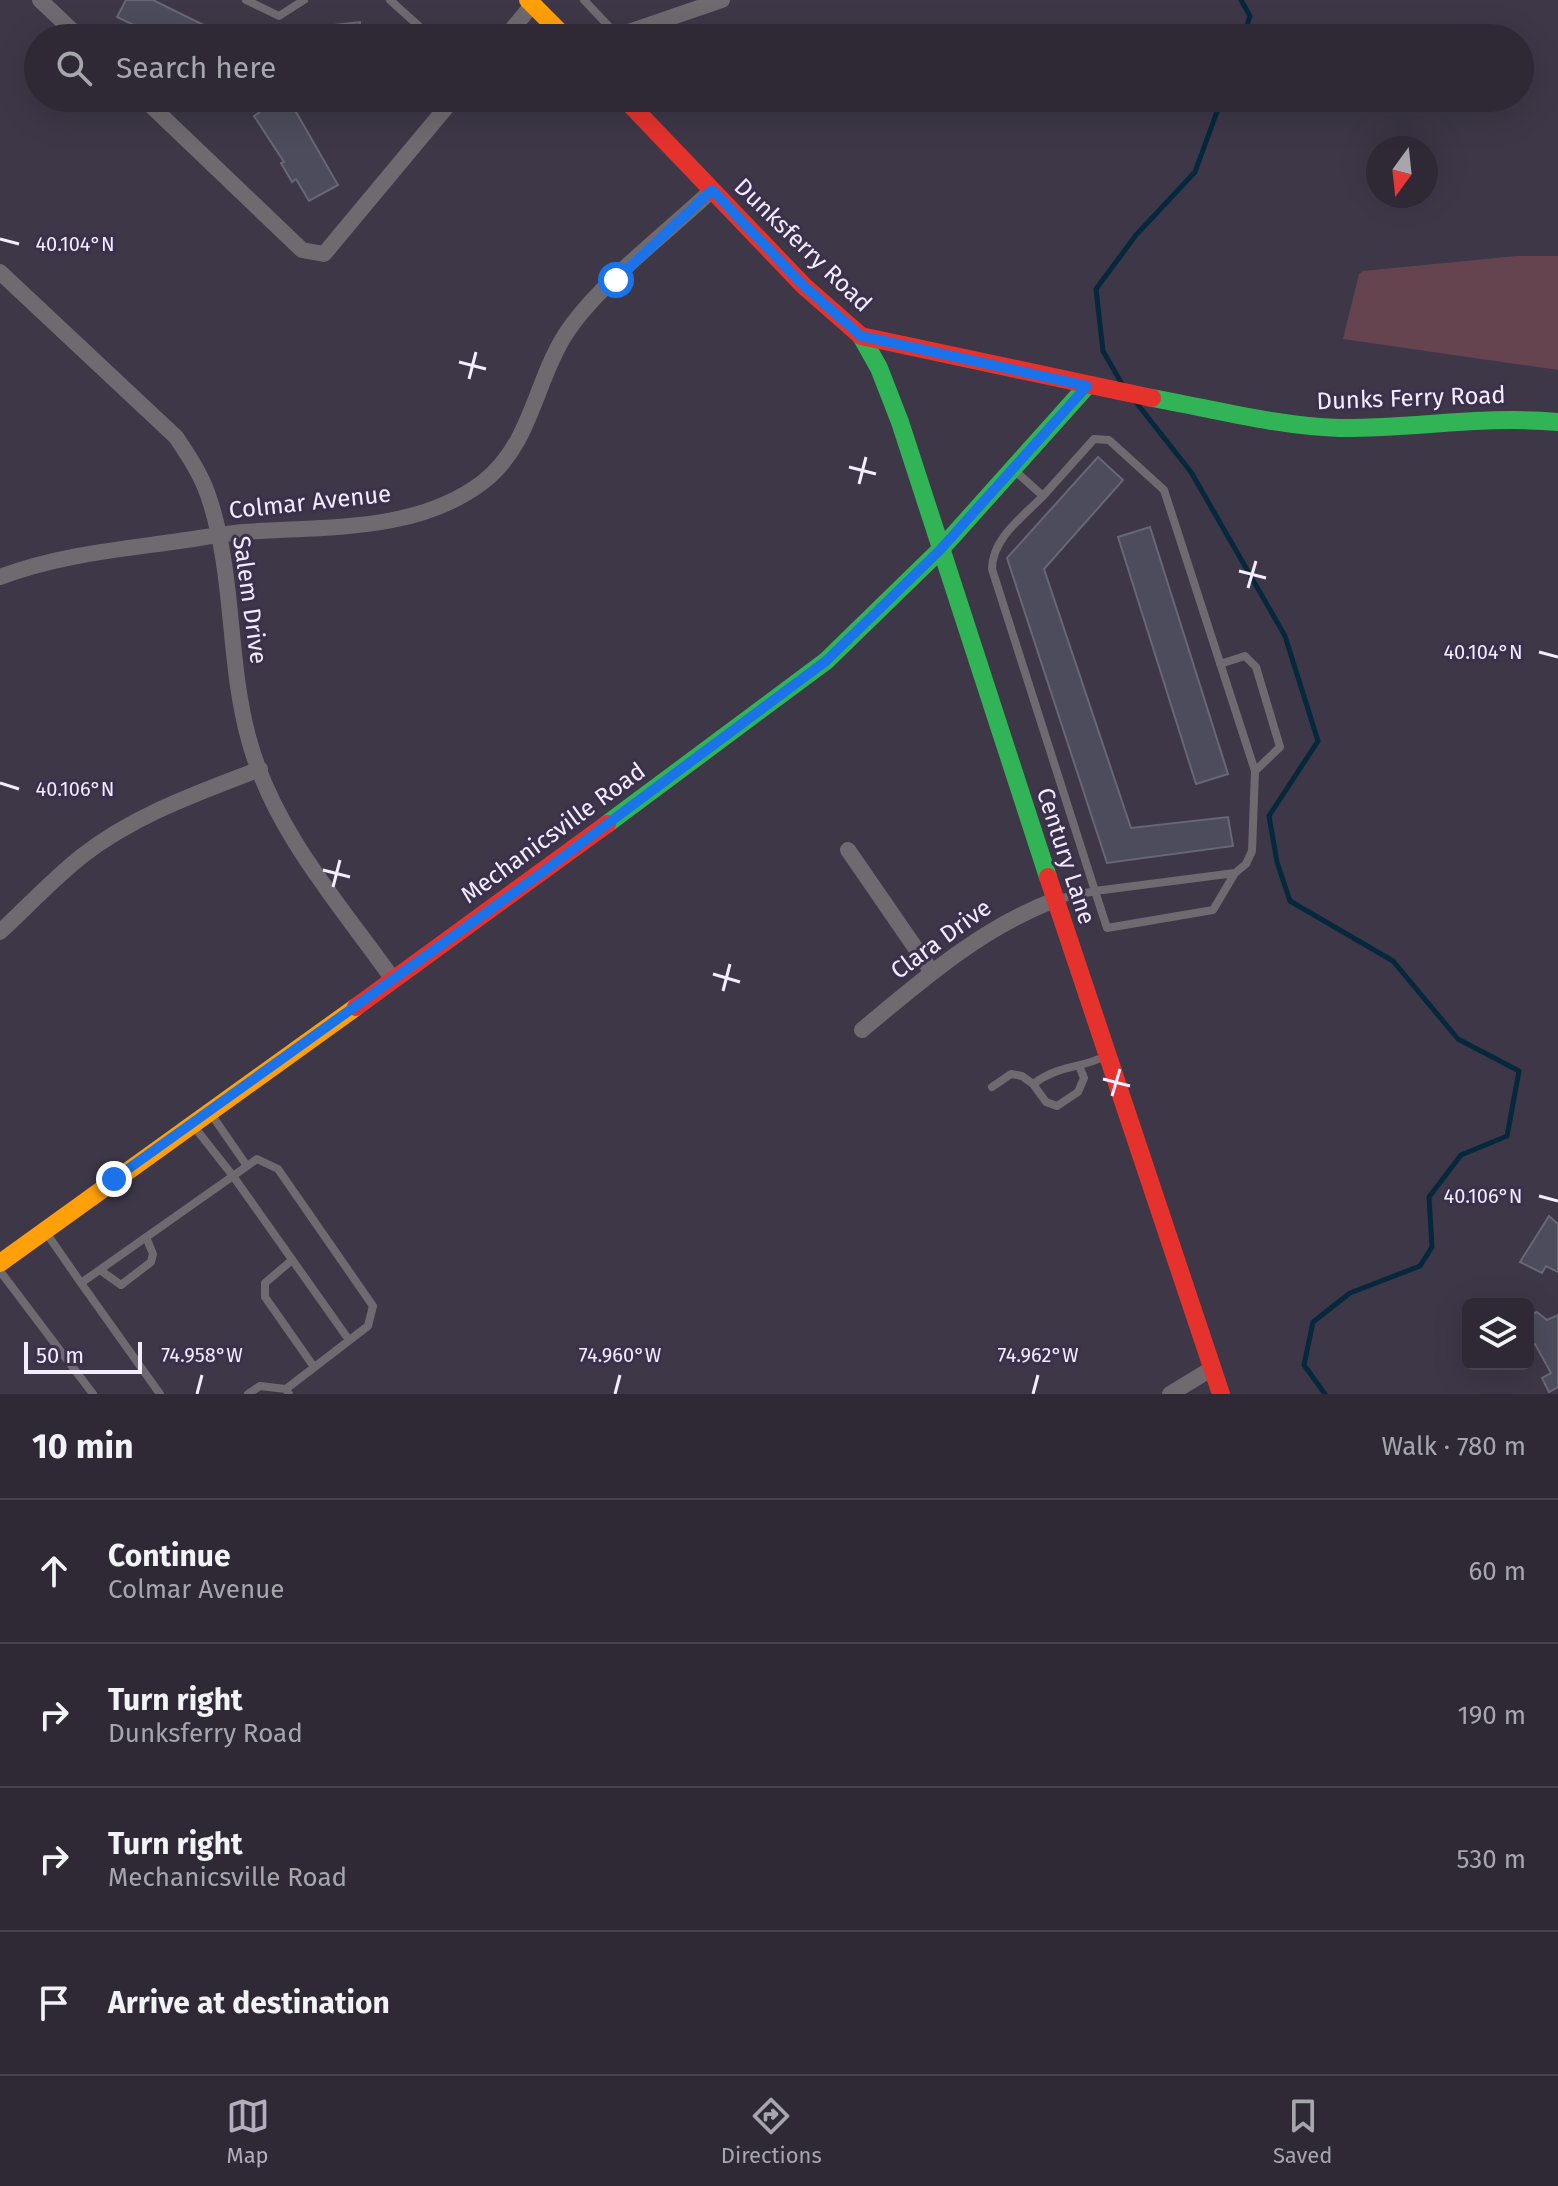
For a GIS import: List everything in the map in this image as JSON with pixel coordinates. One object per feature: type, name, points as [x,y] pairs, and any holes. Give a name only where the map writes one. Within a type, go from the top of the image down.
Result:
[{"type":"street","points":[[40,0],[65,24]]},
{"type":"street","points":[[653,24],[722,0]]},
{"type":"street","points":[[515,24],[530,2],[552,24]]},
{"type":"street","points":[[158,112],[302,250],[324,254],[442,112]]},
{"type":"street","name":"Dunksferry Road","points":[[637,112],[804,286],[861,336],[1171,402]]},
{"type":"street","name":"Colmar Avenue","points":[[0,577],[101,551],[217,535],[375,523],[441,507],[484,481],[515,445],[567,332],[616,280],[712,190]]},
{"type":"street","name":"Salem Drive","points":[[0,272],[176,437],[208,493],[217,535],[240,701],[260,769],[281,821],[299,852],[392,978]]},
{"type":"street","name":"Century Lane","points":[[861,336],[879,368],[900,422],[1106,1056],[1221,1394]]},
{"type":"street","name":"Mechanicsville Road","points":[[0,1263],[572,850],[826,661],[940,550],[1087,386]]},
{"type":"street","name":"Dunks Ferry Road","points":[[1171,402],[1332,428],[1460,418],[1558,422]]},
{"type":"street","points":[[0,932],[80,857],[109,837],[178,801],[260,769]]},
{"type":"street","points":[[848,850],[932,972]]},
{"type":"street","name":"Clara Drive","points":[[862,1030],[932,972],[1008,920],[1055,900]]},
{"type":"street","points":[[1170,1394],[1211,1369]]},
{"type":"lane","points":[[246,0],[279,16],[304,0]]},
{"type":"lane","points":[[390,0],[417,24]]},
{"type":"lane","points":[[584,0],[604,24]]},
{"type":"lane","points":[[1094,439],[1109,440],[1164,490],[1220,664],[1255,771],[1252,851],[1213,910],[1107,928],[992,569],[992,554],[999,542],[1094,439]]},
{"type":"lane","points":[[1013,469],[1043,496]]},
{"type":"lane","points":[[1220,664],[1245,656],[1256,667],[1280,747],[1255,771]]},
{"type":"lane","points":[[1055,900],[1095,891],[1235,873]]},
{"type":"lane","points":[[1033,1084],[1053,1069],[1080,1068],[1106,1056]]},
{"type":"lane","points":[[992,1087],[1011,1074],[1022,1076],[1033,1084],[1046,1102],[1057,1106],[1078,1092],[1084,1078],[1080,1068]]},
{"type":"lane","points":[[209,1111],[247,1166]]},
{"type":"lane","points":[[192,1123],[349,1340]]},
{"type":"lane","points":[[81,1283],[257,1159],[278,1169],[373,1306],[368,1326],[287,1391],[260,1386],[248,1394]]},
{"type":"lane","points":[[44,1231],[160,1394]]},
{"type":"lane","points":[[100,1270],[121,1285],[151,1262],[153,1254],[146,1237]]},
{"type":"lane","points":[[292,1260],[265,1283],[265,1297],[314,1367]]},
{"type":"lane","points":[[0,1271],[93,1394]]},
{"type":"shaded area","points":[[1516,256],[1558,256],[1558,370],[1343,339],[1359,274],[1363,271]]},
{"type":"building","points":[[126,0],[153,0],[202,24],[132,24],[117,17]]},
{"type":"building","points":[[296,112],[338,185],[309,201],[296,179],[292,182],[281,163],[284,162],[254,116],[259,113]]},
{"type":"building","points":[[1098,457],[1123,480],[1044,569],[1131,828],[1228,817],[1233,846],[1107,863],[1007,558]]},
{"type":"building","points":[[1150,527],[1228,774],[1196,784],[1118,537]]},
{"type":"building","points":[[1549,1216],[1558,1224],[1558,1272],[1546,1266],[1542,1273],[1520,1262]]},
{"type":"building","points":[[1537,1312],[1547,1320],[1558,1315],[1558,1387],[1549,1392],[1542,1378],[1551,1373],[1534,1345],[1534,1313]]},
{"type":"waterway","points":[[1241,0],[1250,16],[1247,24]]},
{"type":"waterway","points":[[1122,384],[1103,351],[1096,289],[1136,235],[1195,172],[1217,112]]},
{"type":"waterway","points":[[1135,401],[1191,472],[1285,636],[1318,741],[1269,816],[1277,862],[1290,901],[1393,961],[1458,1039],[1519,1071],[1507,1136],[1461,1155],[1429,1197],[1432,1247],[1420,1266],[1350,1293],[1313,1322],[1304,1365],[1325,1394]]},
{"type":"traffic: fast","points":[[861,336],[879,368],[900,422],[1048,877]]},
{"type":"traffic: fast","points":[[607,824],[826,661],[940,550],[1087,386]]},
{"type":"traffic: fast","points":[[1152,398],[1316,427],[1503,420],[1558,422]]},
{"type":"traffic: slow","points":[[528,0],[552,24]]},
{"type":"traffic: slow","points":[[0,1263],[356,1007]]},
{"type":"traffic: jam","points":[[637,112],[804,286],[861,336],[1152,398]]},
{"type":"traffic: jam","points":[[356,1007],[607,824]]},
{"type":"traffic: jam","points":[[1048,877],[1221,1394]]},
{"type":"route","points":[[114,1179],[540,874],[826,661],[897,596],[1087,386],[861,336],[804,286],[712,190],[616,280]]}]
